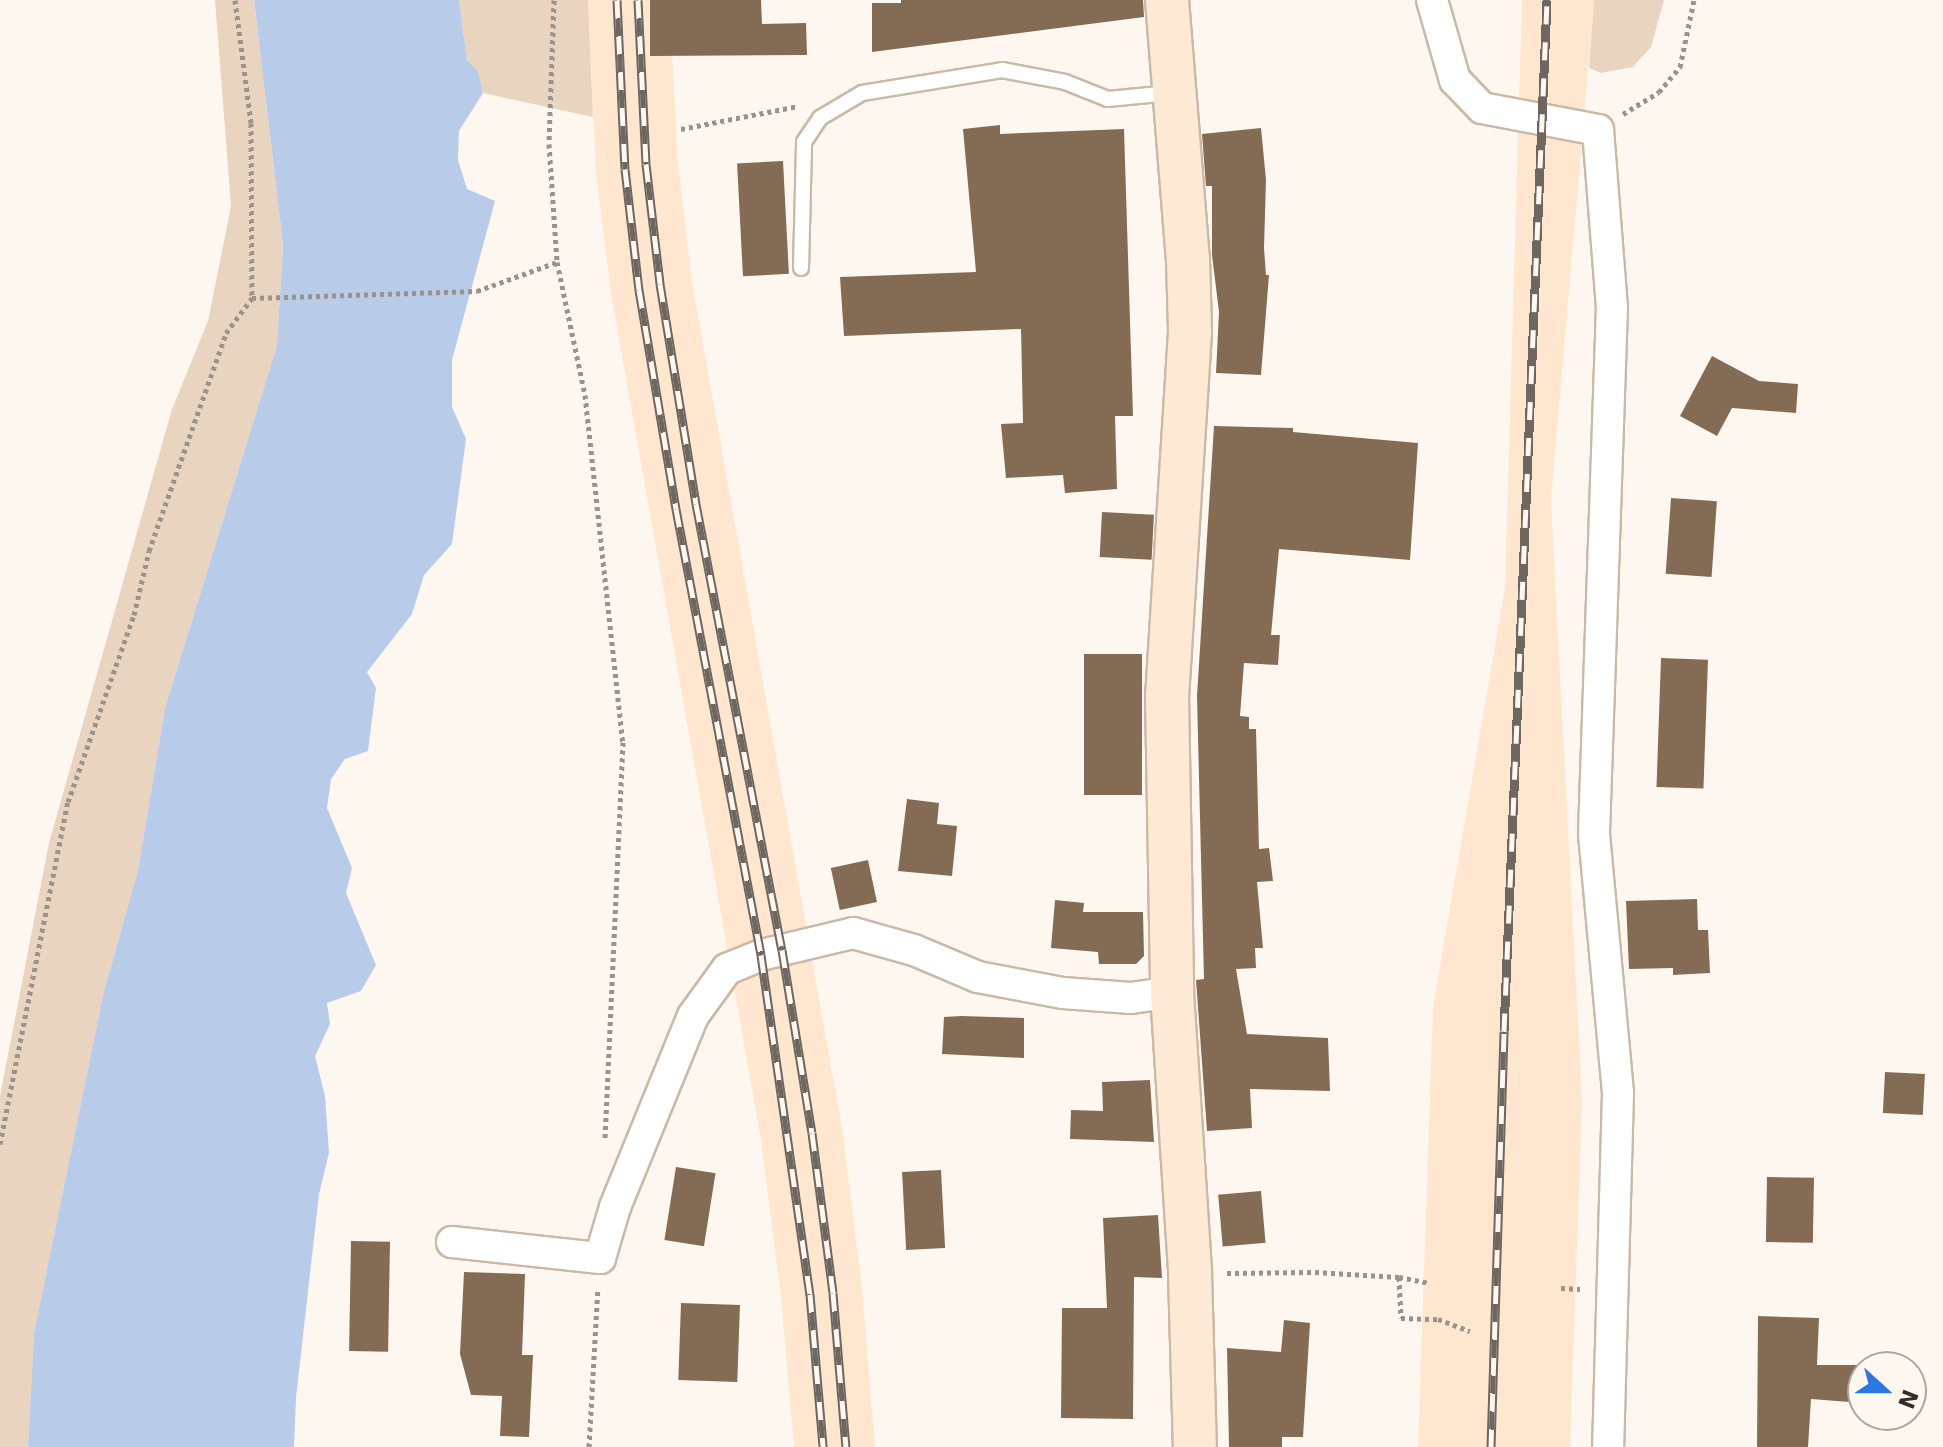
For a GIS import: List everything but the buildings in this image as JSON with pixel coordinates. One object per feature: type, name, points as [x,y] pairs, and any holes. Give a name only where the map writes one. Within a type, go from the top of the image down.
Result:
[{"type":"main road","points":[[1167,0],[1190,332],[1167,695],[1172,992],[1190,1273],[1195,1447]]},
{"type":"street","points":[[1432,0],[1455,80],[1482,108],[1598,130],[1612,307],[1594,834],[1618,1093],[1608,1447]]},
{"type":"street","points":[[452,1242],[600,1258],[615,1207],[693,1016],[727,969],[761,955],[853,933],[914,950],[978,977],[1049,990],[1131,998],[1172,992]]},
{"type":"lane","points":[[801,268],[804,142],[820,118],[862,93],[1002,70],[1065,82],[1108,99],[1174,92]]},
{"type":"path","points":[[0,1144],[68,802],[134,615],[149,551],[226,333],[252,298],[251,123],[235,0]]},
{"type":"path","points":[[554,0],[549,144],[557,262],[585,395],[623,742],[605,1149]]},
{"type":"path","points":[[1598,130],[1659,92],[1680,67],[1694,0]]},
{"type":"path","points":[[681,129],[801,105]]},
{"type":"path","points":[[252,298],[477,291],[557,262]]},
{"type":"path","points":[[589,1447],[600,1258]]},
{"type":"path","points":[[1190,1273],[1315,1272],[1399,1277],[1429,1283]]},
{"type":"path","points":[[1399,1277],[1401,1318],[1438,1319],[1470,1331]]},
{"type":"shaded area","points":[[215,0],[254,0],[283,245],[277,345],[165,708],[138,870],[103,995],[34,1333],[28,1447],[0,1447],[0,1096],[49,843],[172,409],[208,321],[231,206]]},
{"type":"shaded area","points":[[459,0],[588,0],[593,117],[483,93],[478,71],[467,60]]},
{"type":"shaded area","points":[[588,0],[669,0],[678,164],[692,282],[842,1128],[862,1288],[875,1447],[794,1447],[781,1297],[761,1140],[611,294],[596,172]]},
{"type":"shaded area","points":[[1522,0],[1594,0],[1551,500],[1582,1101],[1570,1447],[1418,1447],[1433,1007],[1505,587]]},
{"type":"shaded area","points":[[1594,0],[1664,0],[1651,47],[1633,67],[1601,73],[1589,68]]},
{"type":"water","points":[[254,0],[459,0],[467,60],[478,71],[483,93],[459,131],[458,160],[467,189],[495,201],[452,360],[452,407],[466,439],[452,544],[424,575],[412,614],[367,672],[376,688],[368,751],[345,759],[331,779],[327,808],[352,868],[346,893],[376,965],[361,991],[327,1003],[330,1024],[315,1056],[325,1096],[329,1153],[319,1194],[296,1398],[294,1447],[28,1447],[34,1333],[103,995],[138,870],[165,708],[277,345],[283,245]]},
{"type":"railway","points":[[617,0],[625,169],[639,290],[676,509],[761,955],[810,1294],[823,1447]]},
{"type":"railway","points":[[638,0],[646,164],[660,284],[696,504],[782,950],[812,1133],[833,1293],[846,1447]]},
{"type":"railway","points":[[1491,1447],[1504,1031],[1547,0]]}]
